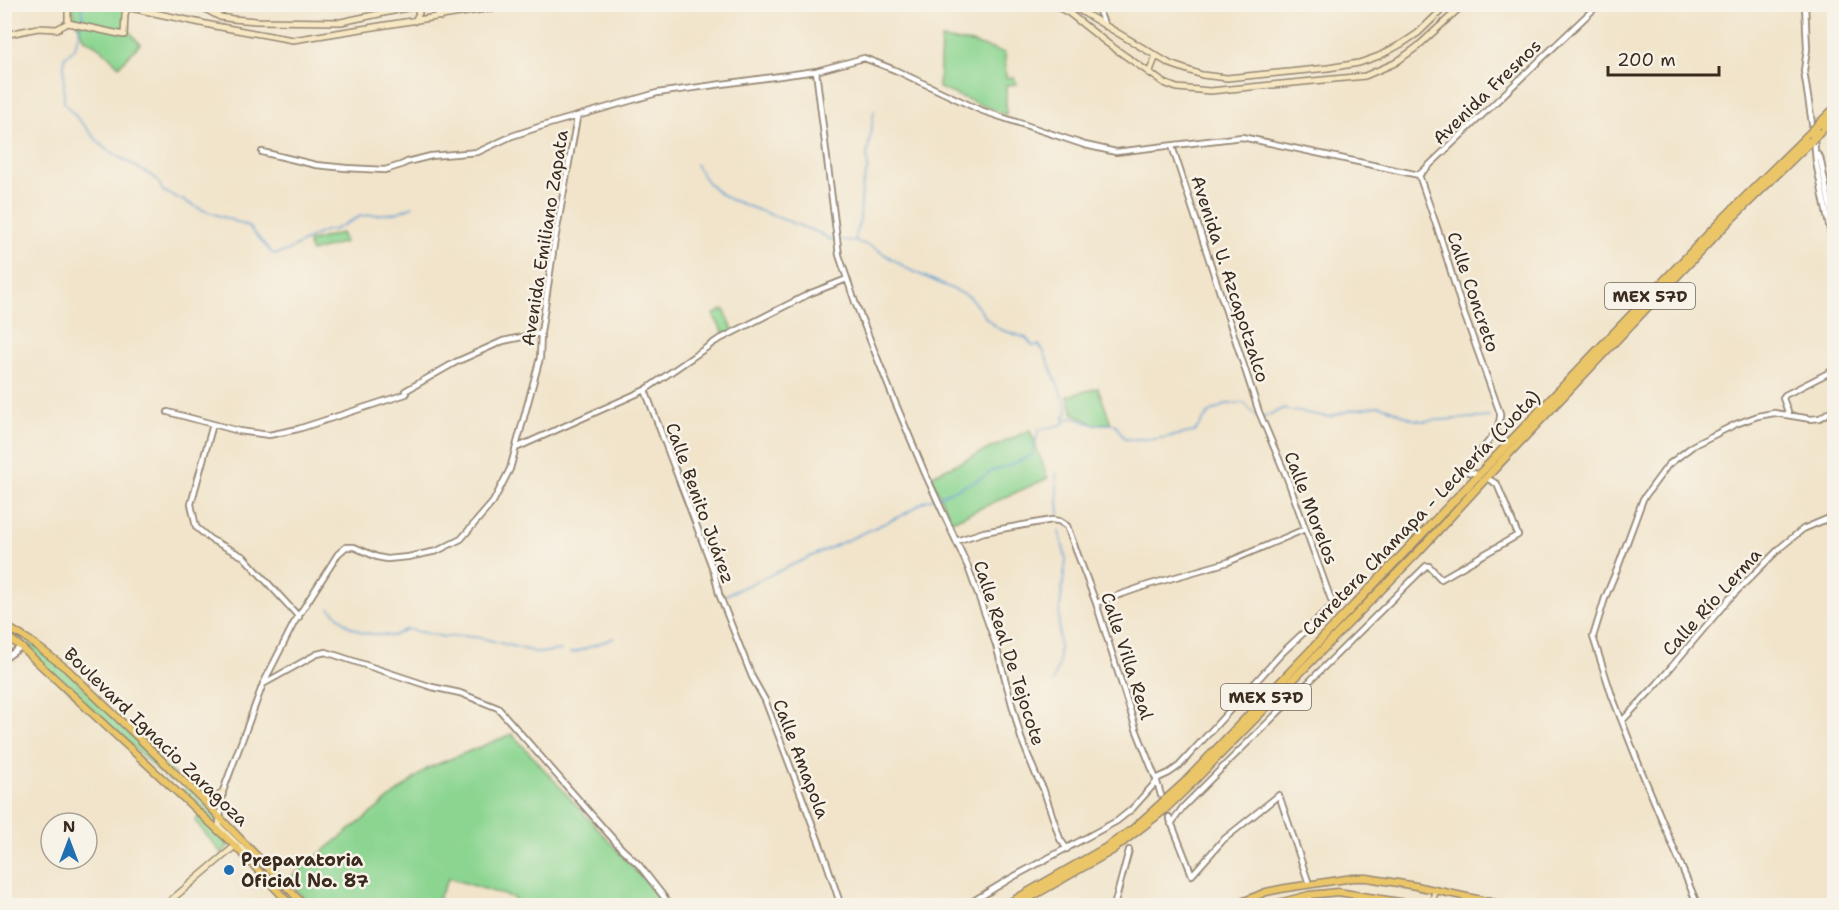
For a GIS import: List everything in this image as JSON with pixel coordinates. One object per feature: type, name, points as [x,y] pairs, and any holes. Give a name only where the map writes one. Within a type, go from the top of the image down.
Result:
[{"type":"highway","name":"Carretera Chamapa - Lechería (Cuota)","points":[[1015,906],[1111,851],[1150,822],[1188,787],[1418,552],[1834,109]]},
{"type":"highway","name":"Carretera Chamapa - Lechería (Cuota)","points":[[1004,906],[1107,847],[1132,830],[1184,783],[1724,218],[1810,137],[1819,134],[1834,117]]},
{"type":"main road","points":[[68,4],[70,24]]},
{"type":"main road","points":[[196,4],[220,17],[250,21],[341,22],[426,4]]},
{"type":"main road","points":[[436,4],[436,11],[441,17]]},
{"type":"main road","points":[[4,35],[38,28],[57,29],[70,24],[124,35],[125,14],[128,9],[144,7],[215,26],[293,40],[517,4]]},
{"type":"main road","points":[[1053,4],[1069,13],[1164,83],[1177,88],[1210,92],[1365,76],[1395,63],[1417,47],[1464,4]]},
{"type":"main road","points":[[1069,4],[1156,56],[1185,70],[1218,77],[1274,74],[1359,63],[1379,56],[1403,43],[1418,33],[1448,4]]},
{"type":"main road","points":[[415,21],[419,13],[416,7]]},
{"type":"main road","points":[[203,23],[207,19],[208,11]]},
{"type":"main road","points":[[215,26],[214,21],[220,17]]},
{"type":"main road","points":[[1149,73],[1156,56]]},
{"type":"main road","points":[[1328,80],[1331,68]]},
{"type":"main road","points":[[1331,68],[1336,79]]},
{"type":"main road","name":"Boulevard Ignacio Zaragoza","points":[[4,625],[29,640],[67,669],[203,800],[305,906]]},
{"type":"main road","name":"Boulevard Ignacio Zaragoza","points":[[4,634],[21,647],[236,846],[292,906]]},
{"type":"main road","points":[[175,789],[183,781]]},
{"type":"main road","points":[[203,800],[217,798],[223,791]]},
{"type":"main road","points":[[220,818],[220,827],[248,855],[251,862]]},
{"type":"main road","points":[[164,906],[236,846]]},
{"type":"main road","points":[[1232,906],[1266,892],[1353,878],[1367,878],[1435,890],[1509,906]]},
{"type":"main road","points":[[1431,906],[1435,890]]},
{"type":"main road","points":[[1267,906],[1309,895],[1338,892],[1424,906]]},
{"type":"street","points":[[1096,4],[1106,26]]},
{"type":"street","name":"Avenida Fresnos","points":[[1419,175],[1599,4]]},
{"type":"street","points":[[1805,4],[1807,49],[1805,65],[1817,154],[1816,162],[1834,250]]},
{"type":"street","name":"Avenida Emiliano Zapata","points":[[220,818],[223,791],[262,684],[299,617],[343,549],[354,547],[387,559],[437,551],[461,538],[493,502],[510,469],[540,358],[541,333],[558,221],[577,118],[657,93],[816,71],[864,58],[980,110],[1085,146],[1116,153],[1242,137],[1419,175]]},
{"type":"street","name":"Calle Real De Tejocote","points":[[816,71],[838,249],[847,279],[890,390],[968,567],[996,645],[1022,738],[1043,788],[1060,839],[1066,849]]},
{"type":"street","points":[[262,152],[316,165],[385,170],[431,156],[478,152],[512,136],[577,118]]},
{"type":"street","name":"Avenida U. Azcapotzalco","points":[[1172,146],[1263,420]]},
{"type":"street","points":[[1817,154],[1820,157],[1834,226]]},
{"type":"street","name":"Calle Concreto","points":[[1419,175],[1462,308],[1501,416],[1496,430],[1484,448],[1464,471],[1474,473]]},
{"type":"street","points":[[516,448],[645,390],[716,341],[812,293],[847,279]]},
{"type":"street","points":[[168,412],[239,431],[269,435],[284,433],[356,412],[406,392],[456,362],[503,341],[541,333]]},
{"type":"street","points":[[1789,415],[1784,396],[1834,370]]},
{"type":"street","name":"Calle Benito Juárez","points":[[645,390],[732,625]]},
{"type":"street","points":[[1698,906],[1659,817],[1593,637],[1605,598],[1646,494],[1668,465],[1694,445],[1758,416],[1769,413],[1816,419],[1834,410]]},
{"type":"street","name":"Calle Morelos","points":[[1156,780],[1179,766],[1270,667],[1333,605],[1263,420]]},
{"type":"street","points":[[213,424],[191,504],[196,527],[210,539],[244,557],[299,617]]},
{"type":"street","points":[[1172,824],[1184,807],[1228,762],[1426,566],[1436,572],[1441,579],[1518,535],[1497,484],[1490,480]]},
{"type":"street","name":"Calle Río Lerma","points":[[1622,721],[1657,684],[1728,600],[1781,547],[1803,529],[1834,516]]},
{"type":"street","name":"Calle Villa Real","points":[[956,541],[984,532],[1052,520],[1067,526],[1096,603],[1136,729],[1161,795]]},
{"type":"street","points":[[1096,603],[1166,579],[1228,562],[1305,529]]},
{"type":"street","name":"Calle Amapola","points":[[732,625],[786,754],[841,906]]},
{"type":"street","points":[[4,659],[21,647]]},
{"type":"street","points":[[262,684],[311,657],[326,652],[432,687],[460,693],[498,708],[621,848],[639,865],[671,906]]},
{"type":"street","points":[[965,906],[1013,877],[1118,821],[1132,809],[1156,780]]},
{"type":"street","points":[[1169,817],[1192,875],[1223,840],[1279,795],[1309,884]]},
{"type":"street","points":[[1114,906],[1129,850]]},
{"type":"street","points":[[1309,895],[1311,906]]},
{"type":"green space","points":[[71,5],[126,5],[130,32],[140,44],[119,66],[100,48],[83,38]]},
{"type":"green space","points":[[941,39],[973,43],[1005,53],[1006,78],[1014,77],[1017,84],[1006,85],[1006,115],[939,88]]},
{"type":"green space","points":[[341,233],[345,242],[311,252],[308,242]]},
{"type":"green space","points":[[724,309],[733,330],[725,335],[713,315]]},
{"type":"green space","points":[[1098,388],[1111,423],[1094,424],[1074,414],[1067,396]]},
{"type":"green space","points":[[1030,430],[1048,478],[952,521],[930,476]]},
{"type":"green space","points":[[5,628],[57,661],[145,749],[175,775],[173,781],[170,781],[5,632]]},
{"type":"green space","points":[[512,734],[667,905],[514,905],[514,898],[449,878],[435,905],[310,905],[287,880],[428,768]]},
{"type":"green space","points":[[187,787],[218,818],[217,826],[181,792]]},
{"type":"green space","points":[[199,816],[229,844],[222,854],[195,821]]},
{"type":"waterway","points":[[81,4],[83,15],[75,47],[64,58],[64,103],[104,148],[157,179],[163,191],[203,210],[248,226],[272,253],[277,254],[361,216],[396,213],[413,206]]},
{"type":"waterway","points":[[855,240],[860,218],[862,187],[868,168],[867,157],[874,111]]},
{"type":"waterway","points":[[696,164],[710,184],[729,199],[835,240]]},
{"type":"waterway","points":[[840,240],[855,241],[873,247],[908,269],[970,297],[986,318],[999,329],[1026,338],[1033,346],[1039,345],[1067,408],[1067,414],[1063,416],[1065,420],[1073,418],[1092,424],[1115,424],[1125,439],[1156,439],[1194,432],[1208,414],[1226,404],[1244,403],[1260,419],[1282,409],[1329,417],[1378,406],[1423,421],[1491,417]]},
{"type":"waterway","points":[[938,497],[982,478],[991,471],[1032,455],[1039,429],[1062,425],[1065,421]]},
{"type":"waterway","points":[[1056,472],[1059,514]]},
{"type":"waterway","points":[[726,595],[905,514],[934,498]]},
{"type":"waterway","points":[[1053,682],[1059,664],[1059,616],[1066,559],[1059,531]]},
{"type":"waterway","points":[[330,608],[347,625],[363,633],[393,636],[406,629],[444,637],[481,638],[539,653],[561,650]]},
{"type":"waterway","points":[[570,652],[573,653],[614,638]]},
{"type":"tunnel","points":[[1161,795],[1169,817]]},
{"type":"place","name":"Preparatoria Oficial No. 87","points":[[229,870]]}]
